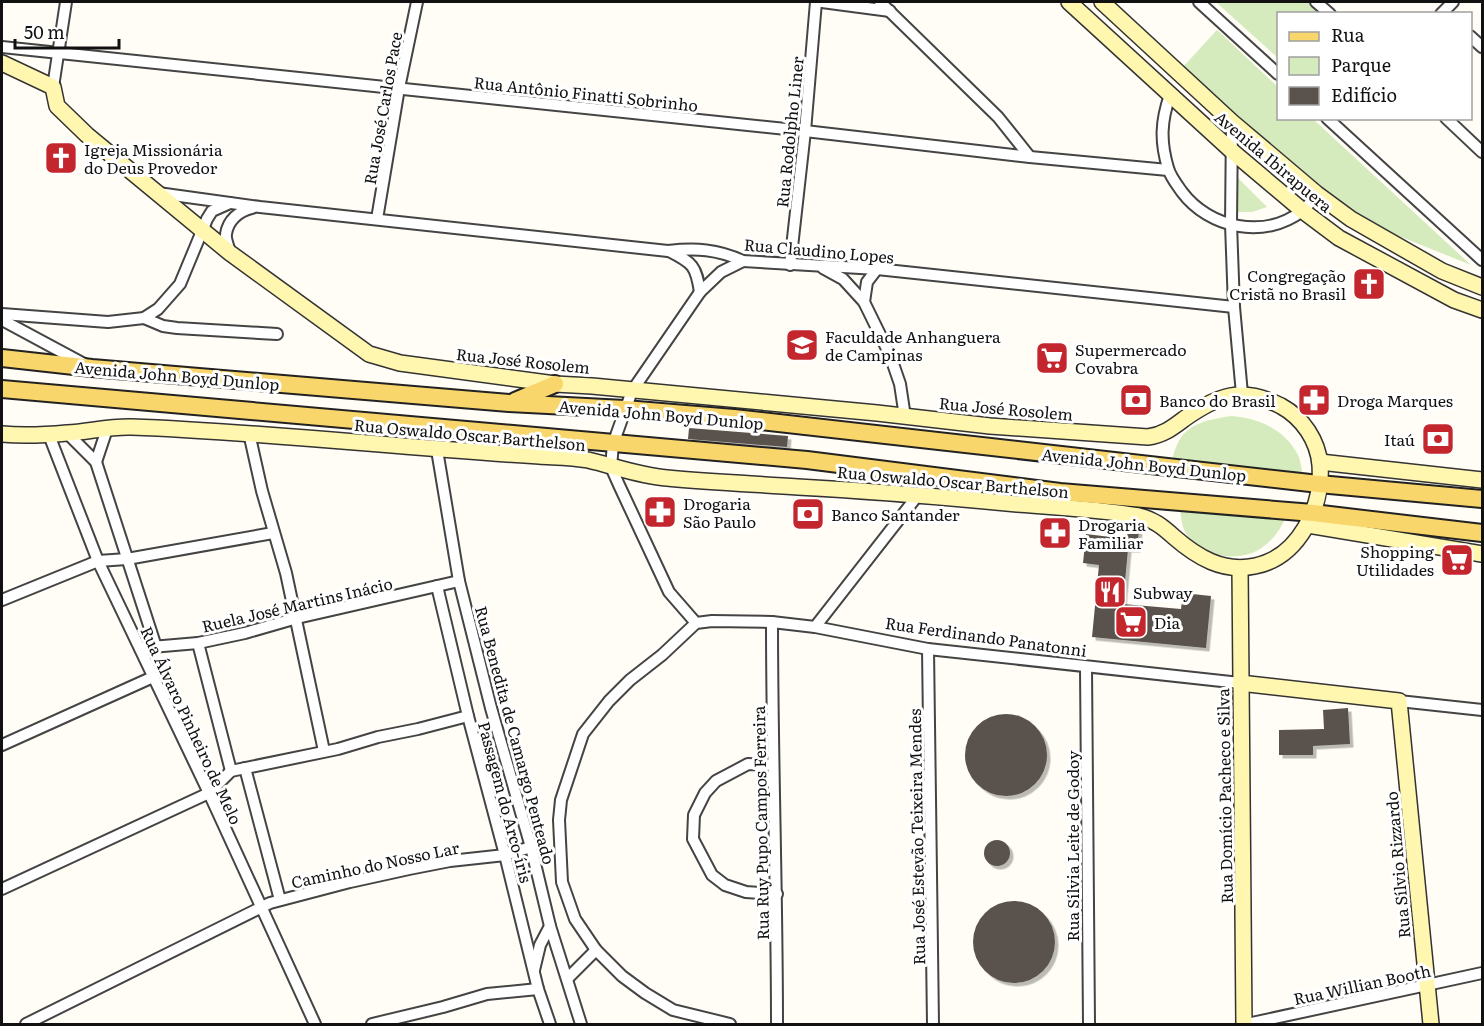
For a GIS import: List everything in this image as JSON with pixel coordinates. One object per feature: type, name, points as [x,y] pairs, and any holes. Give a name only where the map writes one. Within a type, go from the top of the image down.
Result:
[{"type":"main road","name":"Avenida John Boyd Dunlop","points":[[2,358],[92,368],[510,403],[734,418],[1319,484],[1482,499]]},
{"type":"main road","points":[[510,403],[555,384]]},
{"type":"main road","name":"Avenida John Boyd Dunlop","points":[[2,389],[807,460],[1060,492],[1310,519],[1482,532]]},
{"type":"street","points":[[2,63],[53,87],[66,2]]},
{"type":"street","name":"Rua José Carlos Pace","points":[[377,219],[399,88],[417,2]]},
{"type":"street","name":"Rua Rodolpho Liner","points":[[790,265],[816,2]]},
{"type":"street","points":[[822,2],[891,11]]},
{"type":"street","points":[[880,2],[998,117],[1030,157]]},
{"type":"street","name":"Avenida Ibirapuera","points":[[1069,2],[1233,152],[1302,211],[1339,238],[1454,300],[1482,310]]},
{"type":"street","name":"Avenida Ibirapuera","points":[[1102,2],[1232,123],[1317,194],[1352,219],[1442,271],[1482,287]]},
{"type":"street","points":[[1199,2],[1277,73]]},
{"type":"street","points":[[1316,2],[1328,12]]},
{"type":"street","name":"Rua Antônio Finatti Sobrinho","points":[[2,47],[1168,170]]},
{"type":"street","name":"Rua José Rosolem","points":[[53,87],[57,106],[87,135],[230,253],[369,354],[400,363],[555,384],[990,426],[1148,437]]},
{"type":"street","points":[[1170,95],[1162,119],[1168,170],[1186,197],[1212,218],[1256,228],[1280,223],[1302,211],[1317,194]]},
{"type":"street","points":[[1329,120],[1482,260]]},
{"type":"street","points":[[1448,120],[1482,152]]},
{"type":"street","points":[[1232,123],[1234,307],[1242,394]]},
{"type":"street","name":"Rua Claudino Lopes","points":[[158,192],[260,207],[668,251],[693,249],[726,253],[743,261],[877,269],[1234,307]]},
{"type":"street","points":[[2,314],[108,322],[144,318],[158,309],[180,284],[212,211],[230,203]]},
{"type":"street","name":"Rua Claudino Lopes","points":[[230,253],[225,235],[230,224],[242,210],[260,207]]},
{"type":"street","points":[[668,251],[686,260],[697,272],[700,292]]},
{"type":"street","points":[[730,1024],[673,1010],[621,976],[596,950],[575,919],[562,882],[559,820],[568,776],[583,734],[609,701],[630,680],[662,655],[696,623],[669,592],[611,467],[613,444],[632,391],[700,292],[721,272],[743,261]]},
{"type":"street","points":[[820,267],[843,279],[864,302],[900,384],[905,417]]},
{"type":"street","points":[[864,302],[867,282],[877,269]]},
{"type":"street","points":[[144,318],[164,326],[177,328],[277,334]]},
{"type":"street","points":[[2,320],[92,368]]},
{"type":"street","name":"Avenida John Boyd Dunlop","points":[[1138,516],[1156,522],[1203,559],[1227,567],[1252,567],[1271,560],[1295,543],[1310,519],[1319,484],[1320,462],[1311,435],[1288,410],[1266,399],[1242,394],[1223,397],[1206,404],[1165,433],[1148,437]]},
{"type":"street","name":"Rua Oswaldo Oscar Barthelson","points":[[2,434],[67,434],[125,426],[249,433],[437,450],[584,459],[662,478],[918,495],[1138,516]]},
{"type":"street","points":[[96,462],[107,429]]},
{"type":"street","points":[[249,433],[273,533],[297,618],[324,751]]},
{"type":"street","points":[[67,434],[96,462],[156,647]]},
{"type":"street","name":"Rua Álvaro Pinheiro de Melo","points":[[49,435],[98,561],[209,793],[315,1024]]},
{"type":"street","name":"Rua Benedita de Camargo Penteado","points":[[437,450],[459,581],[490,708],[531,847],[550,926],[581,1024]]},
{"type":"street","points":[[1320,462],[1482,480]]},
{"type":"street","points":[[815,627],[918,495]]},
{"type":"street","points":[[1310,519],[1482,554]]},
{"type":"street","points":[[2,600],[98,561],[127,559],[273,533]]},
{"type":"street","name":"Rua Domício Pacheco e Silva","points":[[1240,568],[1246,1024]]},
{"type":"street","name":"Ruela José Martins Inácio","points":[[140,648],[198,643],[459,581]]},
{"type":"street","name":"Passagem do Arco-íris","points":[[437,586],[537,989],[550,1024]]},
{"type":"street","name":"Rua Ferdinando Panatonni","points":[[696,623],[772,622],[815,627],[928,649],[1482,710]]},
{"type":"street","name":"Rua Ruy Pupo Campos Ferreira","points":[[772,622],[777,1024]]},
{"type":"street","points":[[198,643],[231,771]]},
{"type":"street","name":"Rua José Estevão Teixeira Mendes","points":[[928,649],[933,1024]]},
{"type":"street","name":"Rua Sílvia Leite de Godoy","points":[[1086,668],[1089,1024]]},
{"type":"street","points":[[2,745],[153,677]]},
{"type":"street","name":"Rua Sílvio Rizzardo","points":[[1399,701],[1431,1024]]},
{"type":"street","points":[[2,889],[209,793],[231,771],[468,716]]},
{"type":"street","points":[[772,765],[748,764],[716,781],[705,793],[694,815],[693,839],[712,875],[725,885],[746,892],[777,894]]},
{"type":"street","points":[[245,768],[280,900]]},
{"type":"street","name":"Caminho do Nosso Lar","points":[[26,1024],[280,900],[409,869],[450,861],[505,855],[531,847]]},
{"type":"street","points":[[534,973],[540,945],[550,926]]},
{"type":"street","points":[[568,978],[596,950]]},
{"type":"street","name":"Rua Willian Booth","points":[[1246,1024],[1482,973]]},
{"type":"street","points":[[372,1024],[487,994],[537,989]]},
{"type":"green space","points":[[1308,2],[1320,12],[1277,12],[1277,57],[1217,3]]},
{"type":"green space","points":[[1217,30],[1277,86],[1277,120],[1314,120],[1471,265],[1369,224],[1341,210],[1181,69]]},
{"type":"green space","points":[[1233,173],[1267,207],[1252,212],[1236,212]]},
{"type":"green space","points":[[1231,416],[1261,422],[1286,438],[1298,455],[1303,478],[1171,466],[1178,443],[1190,429],[1207,421]]},
{"type":"green space","points":[[1180,508],[1286,516],[1276,535],[1260,549],[1250,554],[1228,556],[1205,551],[1188,537],[1183,527]]},
{"type":"building","points":[[689,428],[788,436],[787,447],[688,439]]},
{"type":"building","points":[[1128,526],[1136,527],[1139,531],[1137,549],[1128,549],[1123,604],[1181,609],[1183,593],[1211,596],[1206,648],[1092,637],[1099,565],[1083,563],[1086,534],[1127,539]]},
{"type":"building","points":[[1348,708],[1350,744],[1313,746],[1313,755],[1279,755],[1279,730],[1324,729],[1323,710]]},
{"type":"building","points":[[1006,714],[1022,717],[1035,726],[1044,739],[1047,755],[1044,771],[1035,784],[1022,793],[1006,796],[990,793],[977,784],[968,771],[965,755],[968,739],[977,726],[990,717]]},
{"type":"building","points":[[997,840],[1007,843],[1010,853],[1007,863],[997,866],[987,863],[984,853],[987,843]]},
{"type":"building","points":[[1014,901],[1030,904],[1043,913],[1052,926],[1055,942],[1052,958],[1043,971],[1030,980],[1014,983],[998,980],[985,971],[976,958],[973,942],[976,926],[985,913],[998,904]]},
{"type":"place","name":"Igreja Missionária do Deus Provedor","points":[[61,158]]},
{"type":"place","name":"Congregação Cristã no Brasil","points":[[1369,284]]},
{"type":"place","name":"Faculdade Anhanguera de Campinas","points":[[802,345]]},
{"type":"place","name":"Supermercado Covabra","points":[[1052,358]]},
{"type":"place","name":"Banco do Brasil","points":[[1136,400]]},
{"type":"place","name":"Droga Marques","points":[[1314,400]]},
{"type":"place","name":"Itaú","points":[[1438,439]]},
{"type":"place","name":"Drogaria São Paulo","points":[[660,512]]},
{"type":"place","name":"Banco Santander","points":[[808,514]]},
{"type":"place","name":"Drogaria Familiar","points":[[1055,533]]},
{"type":"place","name":"Shopping Utilidades","points":[[1457,560]]},
{"type":"place","name":"Subway","points":[[1110,592]]},
{"type":"place","name":"Dia","points":[[1131,622]]}]
